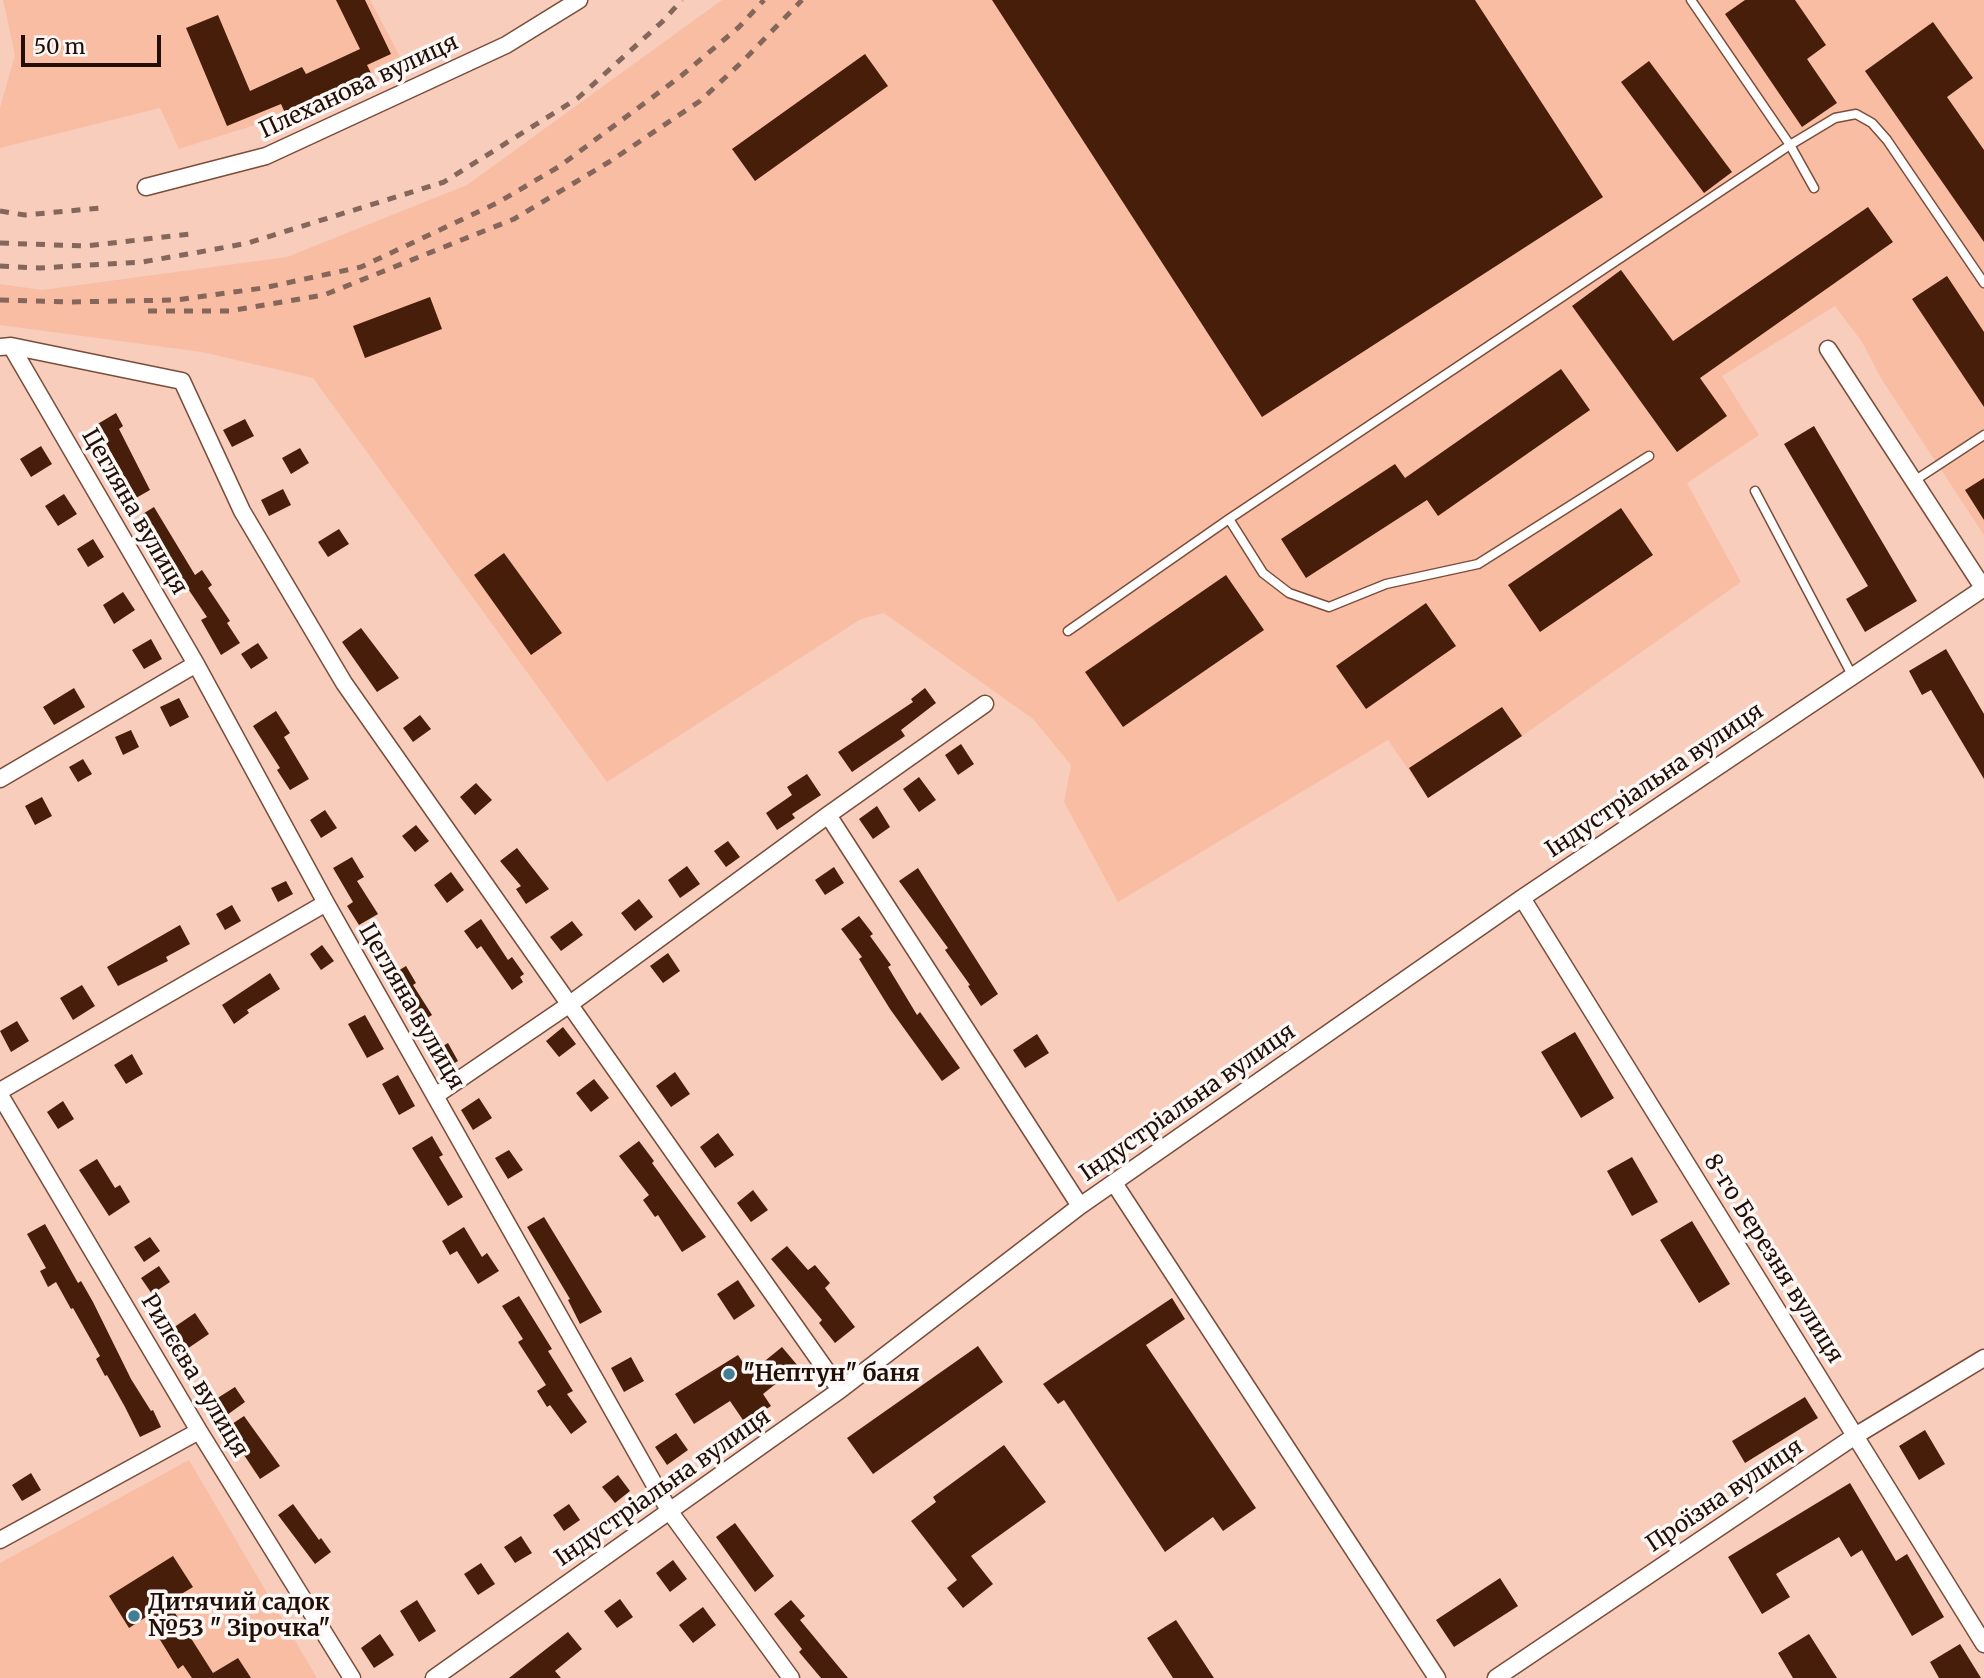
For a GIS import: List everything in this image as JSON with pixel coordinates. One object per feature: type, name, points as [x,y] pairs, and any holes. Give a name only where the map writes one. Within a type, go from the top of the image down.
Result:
[{"type":"street","name":"Плеханова вулиця","points":[[146,187],[266,156],[506,45],[579,0]]},
{"type":"street","name":"Цегляна вулиця","points":[[6,346],[196,664],[326,903],[670,1512],[791,1678]]},
{"type":"street","points":[[6,346],[182,381],[242,511],[344,683],[840,1391]]},
{"type":"street","points":[[1828,349],[1984,589]]},
{"type":"street","name":"Індустріальна вулиця","points":[[434,1678],[840,1391],[1080,1206],[1522,898],[1984,589]]},
{"type":"street","points":[[0,779],[196,664]]},
{"type":"street","points":[[435,1096],[570,1004],[985,704]]},
{"type":"street","points":[[828,815],[1080,1206]]},
{"type":"street","name":"8-го Березня вулиця","points":[[1522,898],[1984,1644]]},
{"type":"street","points":[[0,1093],[326,903]]},
{"type":"street","name":"Рилєєва вулиця","points":[[0,1093],[200,1431],[352,1678]]},
{"type":"street","points":[[1114,1183],[1437,1678]]},
{"type":"street","name":"Проїзна вулиця","points":[[1496,1678],[1855,1436],[1984,1358]]},
{"type":"street","points":[[0,1539],[200,1431]]},
{"type":"lane","points":[[1691,0],[1790,145],[1814,188]]},
{"type":"lane","points":[[1068,631],[1229,519],[1790,145],[1835,118],[1856,114],[1872,123],[1887,140],[1984,283]]},
{"type":"lane","points":[[1914,481],[1984,435]]},
{"type":"lane","points":[[1229,519],[1263,573],[1289,593],[1329,607],[1386,584],[1478,564],[1649,456]]},
{"type":"lane","points":[[1755,491],[1852,675]]},
{"type":"shaded area","points":[[3,0],[370,0],[402,60],[286,115],[179,149],[160,108],[0,148],[0,108],[15,55]]},
{"type":"shaded area","points":[[722,0],[1984,0],[1984,535],[1882,380],[1862,342],[1835,306],[1722,376],[1759,435],[1687,483],[1741,582],[1522,736],[1428,798],[1388,740],[1118,902],[1064,802],[1071,765],[1033,719],[884,613],[861,619],[607,782],[313,378],[202,352],[0,325],[0,284],[42,290],[287,257],[467,185]]},
{"type":"shaded area","points":[[189,1460],[317,1678],[0,1678],[0,1563]]},
{"type":"building","points":[[336,0],[365,0],[391,54],[367,65],[372,75],[286,115],[281,104],[227,126],[186,28],[218,15],[250,91],[302,67],[306,74],[360,49]]},
{"type":"building","points":[[992,0],[1475,0],[1603,197],[1262,417]]},
{"type":"building","points":[[1745,0],[1795,0],[1826,45],[1807,59],[1837,103],[1802,127],[1725,14]]},
{"type":"building","points":[[1933,22],[1973,78],[1947,97],[1984,150],[1984,242],[1865,71]]},
{"type":"building","points":[[865,54],[888,86],[755,181],[732,149]]},
{"type":"building","points":[[1649,61],[1732,172],[1704,193],[1621,82]]},
{"type":"building","points":[[1868,207],[1893,242],[1700,378],[1727,416],[1677,452],[1572,306],[1621,270],[1673,341]]},
{"type":"building","points":[[1947,276],[1984,332],[1984,407],[1912,299]]},
{"type":"building","points":[[430,297],[442,329],[365,358],[353,326]]},
{"type":"building","points":[[1561,369],[1590,410],[1438,516],[1427,500],[1306,578],[1281,539],[1395,464],[1405,478]]},
{"type":"building","points":[[116,413],[123,426],[119,429],[150,490],[136,498],[96,425]]},
{"type":"building","points":[[245,419],[254,436],[232,447],[223,430]]},
{"type":"building","points":[[1814,426],[1917,601],[1865,632],[1846,599],[1868,586],[1784,444]]},
{"type":"building","points":[[41,446],[52,464],[31,477],[20,459]]},
{"type":"building","points":[[300,448],[309,463],[291,474],[282,458]]},
{"type":"building","points":[[1984,478],[1984,520],[1965,490]]},
{"type":"building","points":[[283,489],[291,505],[269,516],[261,500]]},
{"type":"building","points":[[64,494],[77,514],[58,526],[45,506]]},
{"type":"building","points":[[154,507],[195,575],[202,570],[212,585],[208,588],[230,621],[227,623],[240,643],[221,655],[201,620],[207,617],[172,565],[169,567],[141,515]]},
{"type":"building","points":[[1621,508],[1653,555],[1540,632],[1508,585]]},
{"type":"building","points":[[339,529],[349,544],[328,557],[318,542]]},
{"type":"building","points":[[93,539],[104,557],[88,567],[77,549]]},
{"type":"building","points":[[504,553],[562,633],[531,655],[474,575]]},
{"type":"building","points":[[1226,575],[1264,630],[1123,727],[1085,672]]},
{"type":"building","points":[[123,592],[135,610],[114,624],[103,605]]},
{"type":"building","points":[[1426,603],[1456,646],[1366,709],[1336,666]]},
{"type":"building","points":[[361,628],[399,678],[377,692],[342,642]]},
{"type":"building","points":[[151,639],[162,659],[144,669],[132,650]]},
{"type":"building","points":[[258,643],[268,658],[251,669],[241,654]]},
{"type":"building","points":[[1946,649],[1984,714],[1984,779],[1931,690],[1922,695],[1909,671]]},
{"type":"building","points":[[74,688],[85,707],[54,725],[43,707]]},
{"type":"building","points":[[925,688],[936,703],[901,730],[905,736],[852,772],[838,752],[913,702],[911,699]]},
{"type":"building","points":[[179,698],[189,717],[170,727],[160,707]]},
{"type":"building","points":[[1502,707],[1522,736],[1428,798],[1409,768]]},
{"type":"building","points":[[276,711],[290,733],[284,737],[309,779],[290,790],[277,770],[280,768],[253,726]]},
{"type":"building","points":[[420,715],[431,729],[413,742],[403,728]]},
{"type":"building","points":[[131,730],[139,747],[123,755],[115,737]]},
{"type":"building","points":[[961,744],[974,764],[958,775],[945,755]]},
{"type":"building","points":[[83,759],[92,774],[78,782],[69,767]]},
{"type":"building","points":[[807,774],[821,795],[792,814],[795,818],[777,830],[766,813],[792,795],[787,787]]},
{"type":"building","points":[[919,777],[936,800],[919,812],[903,789]]},
{"type":"building","points":[[476,783],[492,800],[475,815],[460,797]]},
{"type":"building","points":[[42,797],[52,816],[35,825],[25,806]]},
{"type":"building","points":[[877,806],[890,827],[873,839],[859,819]]},
{"type":"building","points":[[325,810],[337,828],[321,838],[310,820]]},
{"type":"building","points":[[416,825],[429,841],[415,852],[402,836]]},
{"type":"building","points":[[728,841],[740,857],[726,867],[714,851]]},
{"type":"building","points":[[517,848],[549,889],[526,904],[516,889],[521,886],[500,861]]},
{"type":"building","points":[[352,857],[364,877],[357,881],[378,914],[359,925],[347,906],[353,902],[333,868]]},
{"type":"building","points":[[687,866],[700,884],[680,898],[668,880]]},
{"type":"building","points":[[834,867],[844,883],[825,895],[815,880]]},
{"type":"building","points":[[918,868],[998,994],[981,1006],[968,986],[970,985],[945,950],[948,948],[899,881]]},
{"type":"building","points":[[451,872],[464,890],[447,903],[434,885]]},
{"type":"building","points":[[286,881],[293,894],[278,902],[271,888]]},
{"type":"building","points":[[639,899],[653,917],[635,931],[621,913]]},
{"type":"building","points":[[232,905],[241,921],[225,930],[216,914]]},
{"type":"building","points":[[859,916],[873,934],[870,936],[891,965],[888,967],[917,1015],[920,1012],[960,1068],[942,1081],[890,1009],[859,959],[862,957],[841,929]]},
{"type":"building","points":[[481,919],[508,960],[512,957],[524,974],[520,977],[523,982],[512,990],[481,946],[477,949],[464,931]]},
{"type":"building","points":[[572,921],[583,935],[561,951],[550,937]]},
{"type":"building","points":[[180,925],[190,944],[166,957],[168,961],[118,986],[107,967]]},
{"type":"building","points":[[322,945],[334,961],[321,970],[310,954]]},
{"type":"building","points":[[668,953],[680,971],[663,983],[650,966]]},
{"type":"building","points":[[406,966],[416,983],[413,985],[432,1015],[416,1025],[388,977]]},
{"type":"building","points":[[270,973],[280,989],[247,1010],[249,1013],[234,1024],[222,1005]]},
{"type":"building","points":[[82,985],[95,1006],[73,1020],[60,998]]},
{"type":"building","points":[[365,1015],[384,1049],[367,1058],[348,1024]]},
{"type":"building","points":[[17,1021],[29,1041],[11,1052],[0,1031]]},
{"type":"building","points":[[563,1027],[576,1044],[559,1057],[546,1041]]},
{"type":"building","points":[[1575,1032],[1614,1098],[1581,1118],[1541,1052]]},
{"type":"building","points":[[1037,1034],[1049,1053],[1025,1068],[1013,1050]]},
{"type":"building","points":[[448,1043],[458,1061],[441,1071],[431,1053]]},
{"type":"building","points":[[132,1054],[143,1074],[126,1084],[114,1065]]},
{"type":"building","points":[[675,1072],[690,1094],[671,1107],[656,1086]]},
{"type":"building","points":[[398,1075],[415,1106],[399,1115],[382,1084]]},
{"type":"building","points":[[594,1079],[609,1098],[591,1112],[576,1093]]},
{"type":"building","points":[[479,1098],[492,1118],[473,1130],[461,1110]]},
{"type":"building","points":[[63,1101],[74,1119],[58,1129],[47,1112]]},
{"type":"building","points":[[718,1133],[734,1155],[715,1168],[700,1147]]},
{"type":"building","points":[[432,1136],[443,1155],[439,1157],[463,1197],[448,1206],[412,1148]]},
{"type":"building","points":[[639,1141],[706,1237],[682,1252],[658,1215],[655,1217],[643,1200],[649,1195],[619,1156]]},
{"type":"building","points":[[509,1150],[523,1170],[508,1179],[495,1158]]},
{"type":"building","points":[[1632,1157],[1658,1202],[1632,1216],[1607,1171]]},
{"type":"building","points":[[97,1159],[115,1188],[120,1185],[130,1202],[109,1216],[79,1170]]},
{"type":"building","points":[[753,1190],[768,1210],[751,1222],[737,1203]]},
{"type":"building","points":[[544,1217],[602,1312],[580,1324],[568,1300],[570,1299],[527,1227]]},
{"type":"building","points":[[1692,1221],[1730,1284],[1699,1303],[1660,1240]]},
{"type":"building","points":[[45,1224],[78,1283],[81,1281],[93,1302],[131,1379],[151,1411],[153,1410],[161,1427],[140,1437],[96,1359],[100,1356],[73,1308],[71,1309],[56,1282],[48,1287],[40,1271],[46,1268],[27,1234]]},
{"type":"building","points":[[464,1227],[482,1257],[487,1253],[499,1271],[478,1284],[457,1251],[450,1255],[442,1241]]},
{"type":"building","points":[[150,1237],[160,1251],[144,1262],[134,1247]]},
{"type":"building","points":[[787,1246],[808,1270],[815,1265],[830,1283],[825,1288],[855,1327],[835,1343],[819,1323],[822,1320],[771,1259]]},
{"type":"building","points":[[159,1266],[170,1282],[152,1294],[141,1278]]},
{"type":"building","points":[[738,1280],[755,1306],[734,1320],[717,1294]]},
{"type":"building","points":[[519,1296],[552,1349],[548,1351],[573,1391],[567,1394],[587,1422],[571,1434],[537,1391],[546,1385],[518,1342],[523,1339],[502,1306]]},
{"type":"building","points":[[1172,1298],[1185,1319],[1146,1345],[1256,1508],[1223,1531],[1213,1517],[1165,1552],[1064,1400],[1058,1404],[1043,1384]]},
{"type":"building","points":[[195,1313],[209,1334],[187,1349],[173,1328]]},
{"type":"building","points":[[978,1346],[1003,1382],[873,1474],[847,1438]]},
{"type":"building","name":"\"Нептун\" баня","points":[[782,1347],[798,1366],[763,1394],[771,1406],[745,1423],[730,1401],[694,1424],[675,1394],[738,1355],[750,1373]]},
{"type":"building","points":[[631,1357],[644,1381],[624,1392],[611,1368]]},
{"type":"building","points":[[235,1387],[245,1402],[227,1415],[216,1399]]},
{"type":"building","points":[[1805,1397],[1818,1418],[1745,1463],[1732,1441]]},
{"type":"building","points":[[244,1416],[280,1466],[260,1479],[226,1428]]},
{"type":"building","points":[[1925,1430],[1945,1464],[1919,1480],[1899,1446]]},
{"type":"building","points":[[676,1433],[688,1450],[667,1465],[655,1447]]},
{"type":"building","points":[[1004,1445],[1046,1502],[971,1556],[993,1584],[963,1608],[947,1588],[957,1580],[911,1521],[936,1502],[933,1497]]},
{"type":"building","points":[[31,1473],[41,1490],[22,1501],[12,1485]]},
{"type":"building","points":[[618,1475],[630,1491],[615,1503],[602,1487]]},
{"type":"building","points":[[1850,1483],[1896,1561],[1907,1554],[1944,1617],[1912,1636],[1862,1550],[1851,1557],[1839,1537],[1776,1574],[1790,1597],[1762,1614],[1728,1557]]},
{"type":"building","points":[[293,1504],[331,1552],[315,1564],[278,1515]]},
{"type":"building","points":[[569,1504],[580,1520],[564,1531],[553,1515]]},
{"type":"building","points":[[735,1523],[774,1576],[755,1592],[716,1537]]},
{"type":"building","points":[[521,1536],[532,1553],[515,1563],[504,1547]]},
{"type":"building","name":"Дитячий садок №53 \" Зірочка\"","points":[[173,1556],[193,1587],[168,1602],[213,1673],[238,1658],[251,1678],[192,1678],[183,1665],[178,1669],[146,1617],[129,1628],[109,1596]]},
{"type":"building","points":[[673,1560],[687,1579],[670,1592],[656,1573]]},
{"type":"building","points":[[481,1563],[495,1584],[478,1595],[464,1574]]},
{"type":"building","points":[[1500,1578],[1518,1606],[1454,1647],[1436,1620]]},
{"type":"building","points":[[620,1599],[633,1617],[617,1628],[604,1611]]},
{"type":"building","points":[[417,1600],[436,1631],[419,1642],[400,1611]]},
{"type":"building","points":[[791,1600],[805,1616],[800,1620],[848,1678],[821,1678],[799,1652],[802,1649],[774,1614]]},
{"type":"building","points":[[703,1607],[716,1625],[693,1643],[679,1625]]},
{"type":"building","points":[[1176,1620],[1214,1678],[1173,1678],[1147,1638]]},
{"type":"building","points":[[568,1632],[582,1649],[555,1671],[561,1678],[509,1678]]},
{"type":"building","points":[[380,1634],[394,1655],[374,1668],[361,1648]]},
{"type":"building","points":[[1809,1634],[1837,1678],[1793,1678],[1778,1653]]},
{"type":"building","points":[[1960,1644],[1981,1678],[1939,1678],[1930,1662]]},
{"type":"railway","points":[[0,266],[39,268],[142,262],[248,243],[444,182],[578,98],[662,22],[682,0]]},
{"type":"railway","points":[[0,300],[176,300],[263,288],[361,267],[497,203],[560,166],[681,76],[739,27],[764,0]]},
{"type":"railway","points":[[148,311],[229,311],[324,295],[514,219],[609,162],[700,101],[802,0]]},
{"type":"railway","points":[[0,211],[25,215],[100,208]]},
{"type":"railway","points":[[0,243],[86,246],[190,234]]},
{"type":"place","name":"\"Нептун\" баня","points":[[729,1374]]},
{"type":"place","name":"Дитячий садок №53 \" Зірочка\"","points":[[134,1616]]}]
